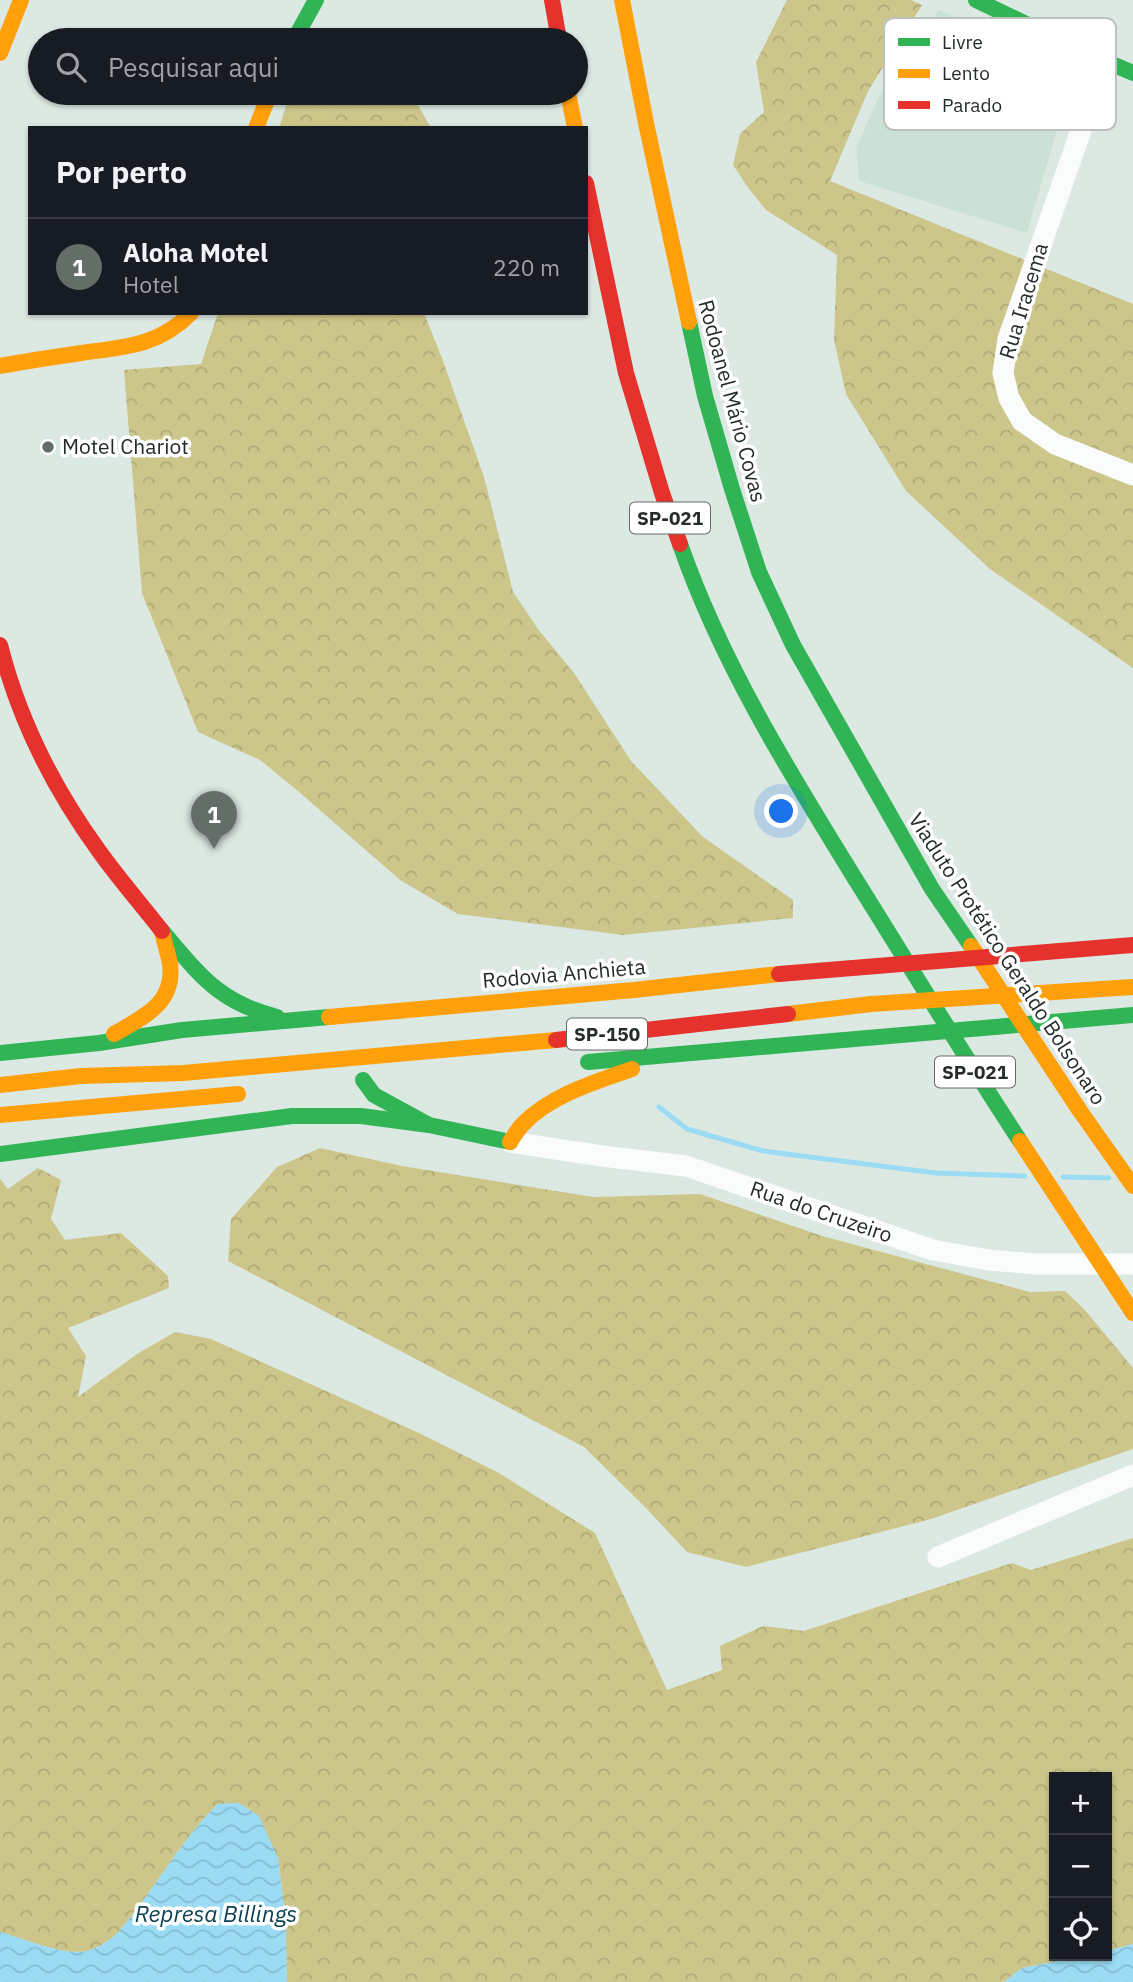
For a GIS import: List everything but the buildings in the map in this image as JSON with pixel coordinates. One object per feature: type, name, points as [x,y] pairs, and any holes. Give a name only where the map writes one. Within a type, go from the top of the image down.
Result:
[{"type":"main road","points":[[0,53],[21,0]]},
{"type":"main road","points":[[301,28],[316,0]]},
{"type":"main road","points":[[552,0],[557,28]]},
{"type":"main road","name":"Rodoanel Mário Covas","points":[[622,0],[702,383],[732,489],[760,572],[793,645],[874,788]]},
{"type":"main road","points":[[976,0],[1019,18]]},
{"type":"main road","points":[[1116,66],[1133,73]]},
{"type":"main road","points":[[258,126],[266,105]]},
{"type":"main road","points":[[570,105],[575,126]]},
{"type":"main road","name":"SP-021","points":[[588,192],[626,373],[662,493],[690,574],[733,671],[823,827],[971,1066],[1133,1313]]},
{"type":"main road","points":[[0,366],[154,341],[174,331],[189,315]]},
{"type":"main road","points":[[0,645],[4,665],[29,731],[59,787],[90,838],[162,931],[225,996],[260,1012],[293,1020]]},
{"type":"main road","name":"Viaduto Protético Geraldo Bolsonaro","points":[[874,788],[932,888],[1133,1186]]},
{"type":"main road","points":[[99,1043],[156,1008],[165,997],[171,978],[162,931]]},
{"type":"main road","name":"Rodovia Anchieta","points":[[0,1053],[99,1043],[182,1030],[634,990],[760,976],[1133,946]]},
{"type":"main road","name":"SP-150","points":[[0,1085],[80,1076],[183,1073],[560,1040],[871,1004],[1133,988]]},
{"type":"main road","points":[[286,1037],[360,1022],[389,1011]]},
{"type":"main road","name":"SP-150","points":[[571,1063],[1133,1015]]},
{"type":"main road","points":[[0,1154],[292,1116],[362,1116],[429,1125],[510,1142],[525,1121],[558,1099],[632,1069],[696,1053]]},
{"type":"main road","points":[[80,1076],[117,1064],[156,1058]]},
{"type":"main road","points":[[362,1116],[366,1084],[429,1125]]},
{"type":"main road","points":[[0,1115],[254,1092]]},
{"type":"street","name":"Rua Iracema","points":[[1081,130],[1008,339],[1003,373],[1009,398],[1023,421],[1055,444],[1133,475]]},
{"type":"street","name":"Rua do Cruzeiro","points":[[510,1142],[686,1166],[933,1250],[989,1260],[1036,1264],[1133,1264]]},
{"type":"street","points":[[938,1557],[1133,1475]]},
{"type":"shaded area","points":[[939,10],[958,18],[933,18]]},
{"type":"shaded area","points":[[884,88],[884,130],[1057,130],[1027,233],[859,181],[856,148]]},
{"type":"green space","points":[[787,0],[911,0],[922,5],[914,18],[884,18],[884,66],[868,91],[830,181],[1133,304],[1133,668],[990,569],[906,491],[846,394],[834,340],[837,255],[766,210],[733,165],[740,134],[764,112],[756,62]]},
{"type":"green space","points":[[286,105],[418,105],[430,126],[280,126]]},
{"type":"green space","points":[[217,315],[425,315],[484,477],[513,592],[538,629],[574,673],[631,761],[703,837],[793,900],[793,918],[623,935],[458,914],[400,880],[260,760],[198,732],[142,593],[124,370],[201,364]]},
{"type":"green space","points":[[320,1148],[402,1166],[593,1197],[700,1194],[822,1236],[1030,1292],[1065,1291],[1085,1310],[1133,1368],[1133,1449],[931,1519],[746,1567],[687,1552],[584,1447],[228,1261],[231,1219],[277,1167]]},
{"type":"green space","points":[[38,1168],[61,1180],[51,1219],[65,1240],[121,1233],[168,1276],[169,1288],[68,1328],[86,1356],[78,1397],[137,1354],[175,1332],[211,1339],[419,1433],[499,1473],[595,1533],[667,1690],[722,1670],[720,1646],[763,1626],[804,1631],[1012,1563],[1031,1570],[1133,1538],[1133,1944],[1112,1950],[1112,1772],[1049,1772],[1049,1961],[1059,1961],[1022,1968],[1004,1982],[287,1982],[285,1914],[278,1858],[218,1804],[204,1818],[121,1929],[102,1945],[91,1950],[69,1951],[49,1948],[0,1932],[0,1179],[8,1189]]},
{"type":"water","name":"Represa Billings","points":[[239,1803],[259,1816],[278,1858],[285,1914],[287,1982],[0,1982],[0,1932],[49,1948],[69,1951],[91,1950],[102,1945],[121,1929],[204,1818],[218,1804]]},
{"type":"water","points":[[1133,1944],[1133,1982],[1004,1982],[1022,1968],[1059,1961],[1112,1961],[1112,1950]]},
{"type":"waterway","points":[[659,1107],[687,1129],[763,1151],[936,1173],[1025,1176]]},
{"type":"waterway","points":[[1063,1177],[1109,1178]]},
{"type":"traffic: fast","points":[[301,28],[316,0]]},
{"type":"traffic: fast","points":[[976,0],[1014,18]]},
{"type":"traffic: fast","points":[[1116,66],[1133,73]]},
{"type":"traffic: fast","points":[[689,322],[705,396],[759,572],[793,645],[932,889],[971,946]]},
{"type":"traffic: fast","points":[[680,544],[715,631],[781,756],[1020,1141]]},
{"type":"traffic: fast","points":[[162,931],[200,974],[225,995],[257,1011],[277,1017]]},
{"type":"traffic: fast","points":[[588,1062],[1133,1015]]},
{"type":"traffic: fast","points":[[0,1053],[99,1043],[182,1030],[329,1017]]},
{"type":"traffic: fast","points":[[363,1080],[374,1095],[429,1125]]},
{"type":"traffic: fast","points":[[0,1154],[292,1116],[361,1116],[429,1125],[510,1142]]},
{"type":"traffic: slow","points":[[0,53],[21,0]]},
{"type":"traffic: slow","points":[[622,0],[689,322]]},
{"type":"traffic: slow","points":[[257,126],[265,105]]},
{"type":"traffic: slow","points":[[570,105],[575,126]]},
{"type":"traffic: slow","points":[[0,366],[140,343],[166,332],[189,315]]},
{"type":"traffic: slow","points":[[114,1034],[155,1008],[167,989],[170,964],[162,931]]},
{"type":"traffic: slow","points":[[971,946],[1133,1186]]},
{"type":"traffic: slow","points":[[329,1017],[634,990],[779,974]]},
{"type":"traffic: slow","points":[[788,1014],[871,1004],[1133,987]]},
{"type":"traffic: slow","points":[[0,1085],[81,1076],[183,1073],[556,1040]]},
{"type":"traffic: slow","points":[[510,1142],[534,1114],[560,1097],[632,1069]]},
{"type":"traffic: slow","points":[[0,1115],[238,1094]]},
{"type":"traffic: slow","points":[[1020,1141],[1133,1313]]},
{"type":"traffic: jam","points":[[552,0],[557,28]]},
{"type":"traffic: jam","points":[[588,192],[626,373],[680,544]]},
{"type":"traffic: jam","points":[[0,645],[28,727],[67,803],[99,851],[162,931]]},
{"type":"traffic: jam","points":[[779,974],[1133,945]]},
{"type":"traffic: jam","points":[[556,1040],[788,1014]]},
{"type":"place","name":"Motel Chariot","points":[[48,447]]},
{"type":"place","name":"Aloha Motel","points":[[214,849]]}]
